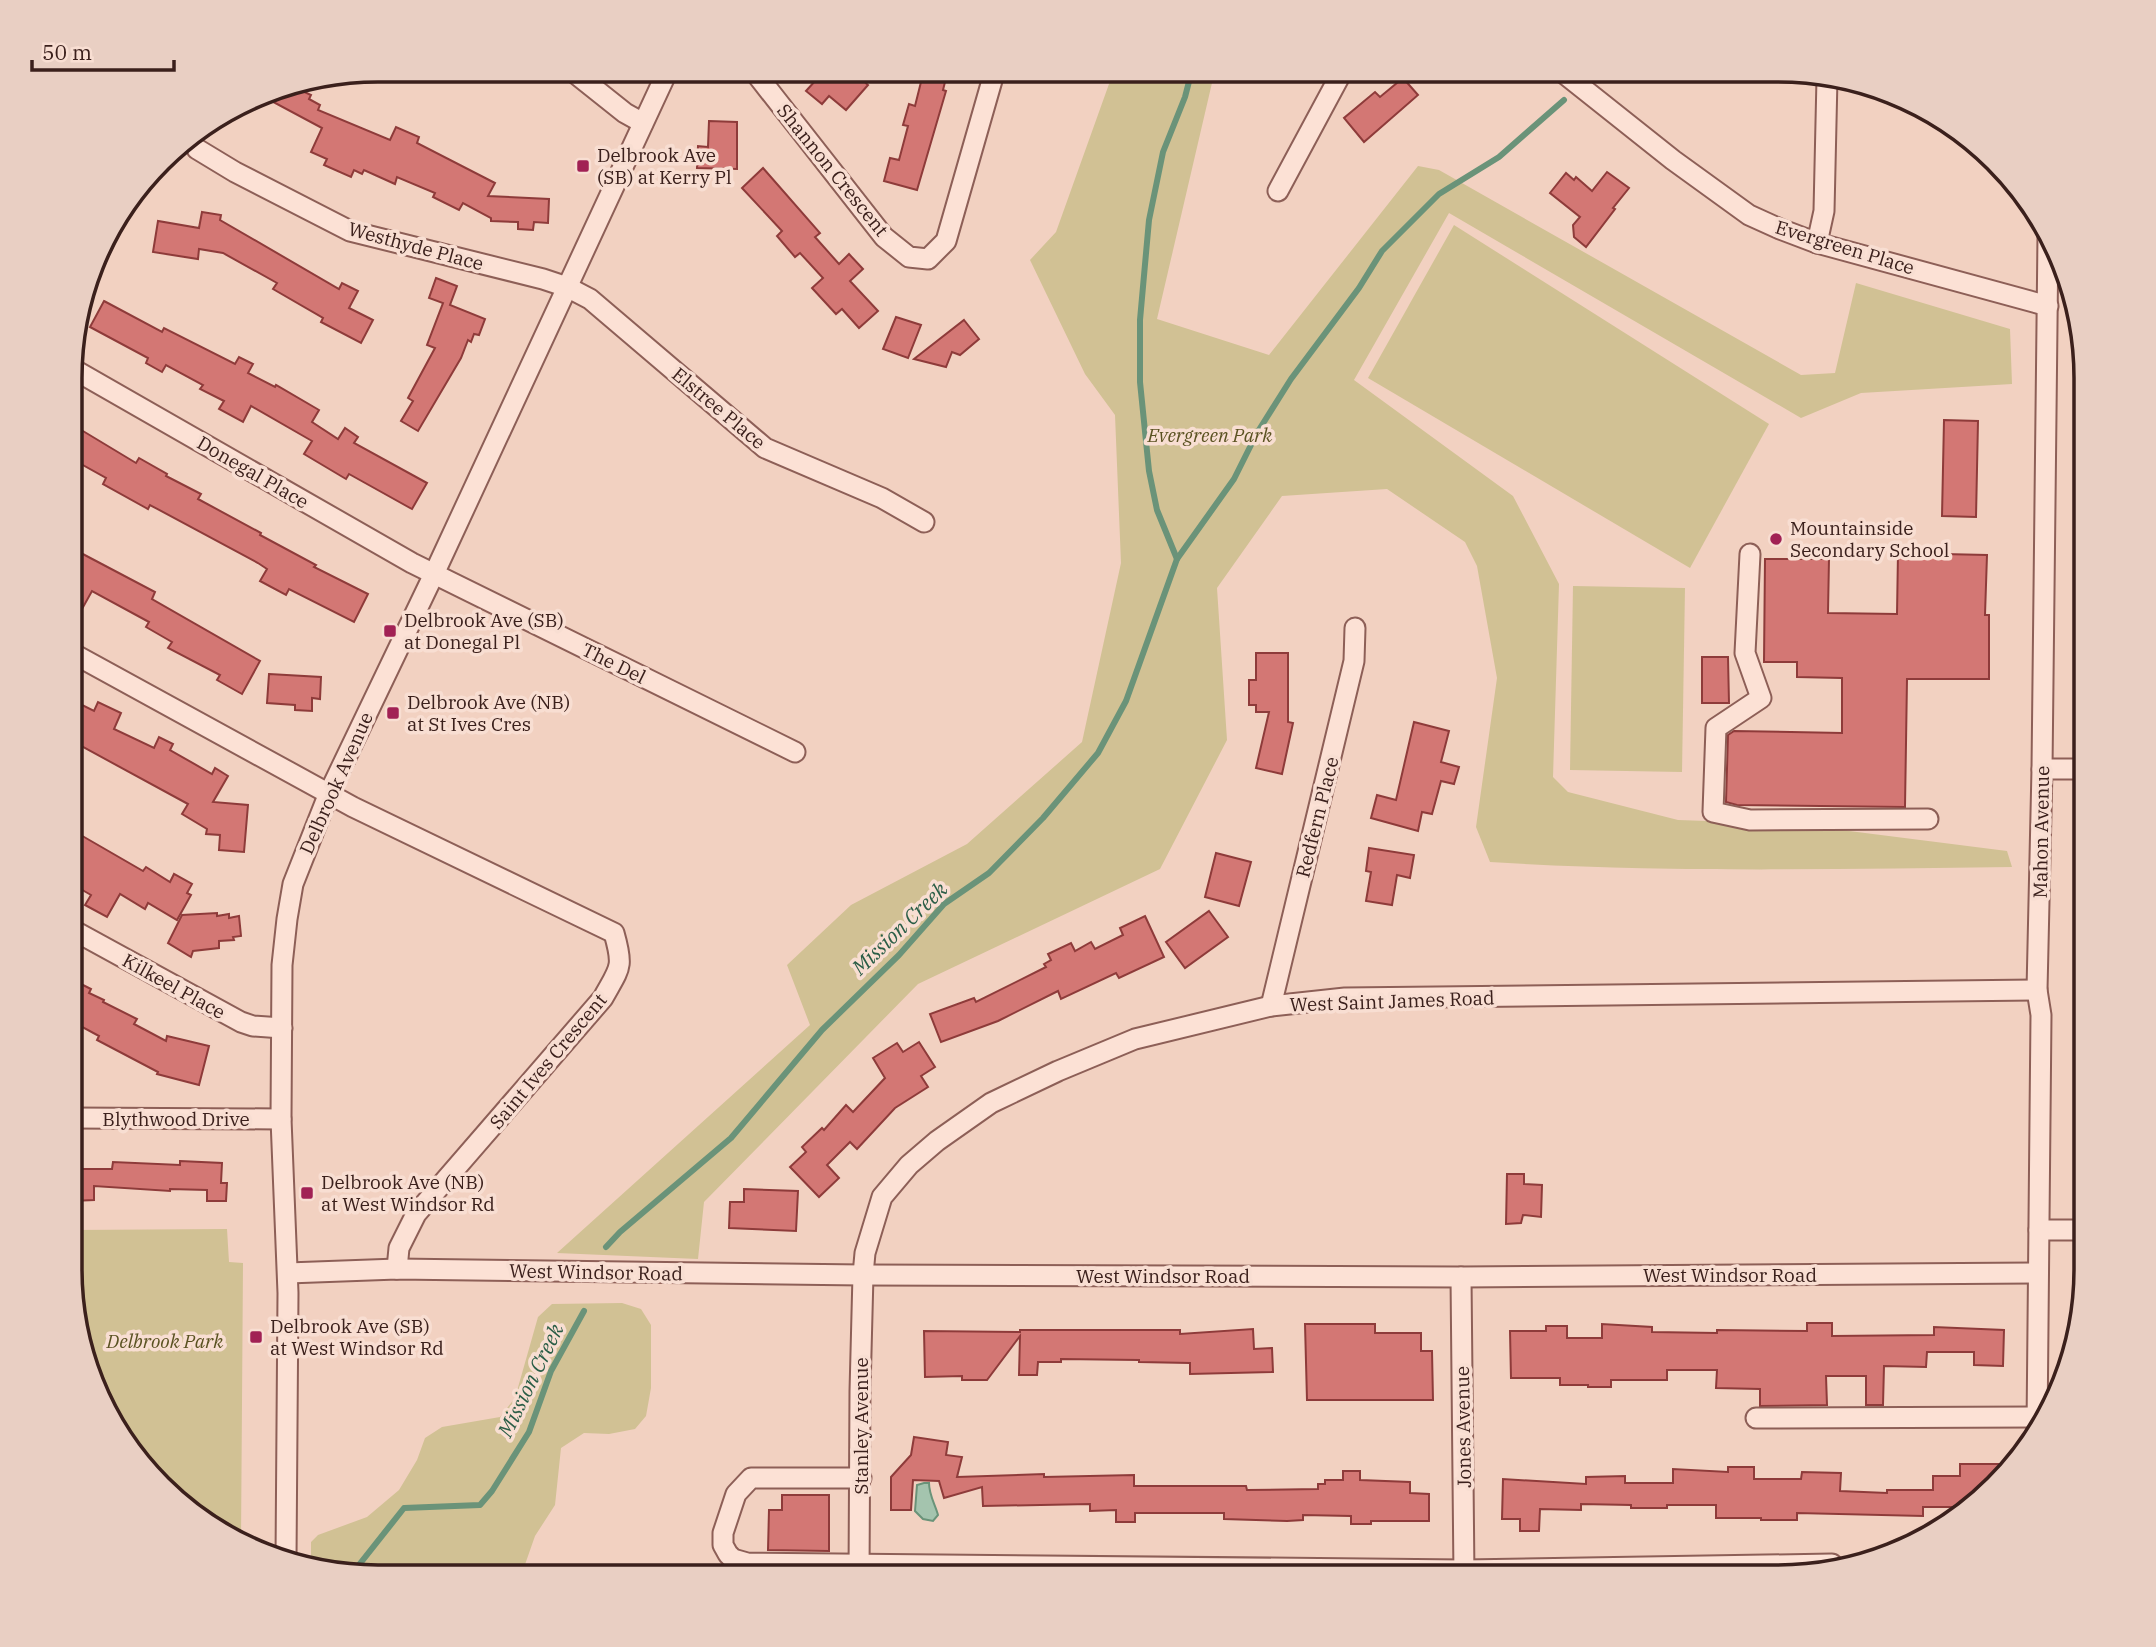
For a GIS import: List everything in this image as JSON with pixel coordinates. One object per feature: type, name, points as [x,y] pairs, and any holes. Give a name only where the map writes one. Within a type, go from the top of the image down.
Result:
[{"type":"street","points":[[586,82],[625,113],[643,123]]},
{"type":"street","name":"Delbrook Avenue","points":[[286,1550],[288,1273],[281,1119],[282,965],[293,884],[329,793],[434,574],[662,82]]},
{"type":"street","name":"Shannon Crescent","points":[[762,82],[884,237],[909,257],[928,259],[946,241],[992,82]]},
{"type":"street","points":[[1278,191],[1337,82]]},
{"type":"street","name":"Evergreen Place","points":[[1576,82],[1673,160],[1749,215],[1817,243],[2048,306]]},
{"type":"street","points":[[1817,243],[1824,211],[1827,87]]},
{"type":"street","name":"Westhyde Place","points":[[197,149],[235,172],[350,230],[567,287]]},
{"type":"street","name":"Mahon Avenue","points":[[2036,1412],[2041,1015],[2037,990],[2048,259]]},
{"type":"street","name":"Elstree Place","points":[[567,287],[590,299],[765,448],[882,498],[924,522]]},
{"type":"street","name":"Donegal Place","points":[[82,374],[434,574]]},
{"type":"street","points":[[1750,554],[1745,653],[1761,698],[1716,728],[1713,812],[1750,820],[1928,819]]},
{"type":"street","name":"The Del","points":[[434,574],[795,752]]},
{"type":"street","name":"Redfern Place","points":[[1271,1006],[1354,662],[1355,628]]},
{"type":"street","points":[[82,658],[329,793]]},
{"type":"street","points":[[2042,769],[2074,769]]},
{"type":"street","name":"Saint Ives Crescent","points":[[329,793],[614,933],[620,952],[620,967],[603,998],[416,1214],[399,1248],[397,1269]]},
{"type":"street","name":"Kilkeel Place","points":[[82,935],[241,1022],[282,1028]]},
{"type":"street","name":"West Saint James Road","points":[[863,1275],[865,1253],[882,1197],[909,1165],[937,1141],[991,1103],[1058,1070],[1135,1039],[1271,1006],[1345,998],[2037,990]]},
{"type":"street","name":"Blythwood Drive","points":[[82,1118],[281,1119]]},
{"type":"street","points":[[2039,1230],[2074,1230]]},
{"type":"street","name":"West Windsor Road","points":[[288,1273],[397,1269],[863,1275],[1461,1277],[2038,1273]]},
{"type":"street","name":"Stanley Avenue","points":[[859,1565],[863,1275]]},
{"type":"street","name":"Jones Avenue","points":[[1461,1277],[1464,1565]]},
{"type":"street","points":[[1756,1418],[2030,1423]]},
{"type":"street","points":[[779,1565],[747,1563],[733,1559],[723,1545],[723,1534],[736,1494],[751,1478],[861,1478]]},
{"type":"green space","name":"Evergreen Park","points":[[1110,82],[1212,82],[1157,319],[1269,355],[1418,166],[1439,170],[1801,375],[1835,373],[1856,283],[2010,329],[2012,384],[1861,393],[1801,418],[1449,213],[1354,380],[1513,496],[1559,584],[1553,777],[1568,792],[1678,820],[1794,824],[2007,851],[2012,867],[1685,869],[1490,862],[1476,827],[1497,678],[1477,566],[1465,542],[1387,489],[1282,496],[1217,588],[1227,740],[1160,869],[918,984],[704,1202],[698,1259],[557,1253],[810,1025],[787,965],[851,905],[967,844],[1082,742],[1121,563],[1115,415],[1085,374],[1030,260],[1056,232]]},
{"type":"green space","points":[[1454,225],[1769,424],[1690,568],[1368,378]]},
{"type":"green space","points":[[1573,586],[1685,588],[1682,772],[1570,770]]},
{"type":"green space","name":"Delbrook Park","points":[[227,1229],[229,1262],[243,1263],[241,1531],[214,1515],[169,1478],[132,1433],[113,1399],[98,1364],[88,1326],[83,1288],[82,1230]]},
{"type":"green space","points":[[622,1303],[641,1309],[651,1325],[651,1388],[646,1416],[635,1429],[609,1434],[584,1433],[561,1448],[555,1505],[535,1536],[525,1565],[379,1565],[311,1557],[311,1542],[318,1535],[367,1517],[399,1490],[417,1460],[425,1438],[442,1427],[500,1417],[515,1398],[538,1317],[552,1304]]},
{"type":"shaded area","points":[[929,1483],[938,1515],[933,1521],[923,1519],[915,1511],[917,1485]]},
{"type":"building","points":[[814,82],[865,82],[868,85],[846,110],[829,96],[822,104],[806,91]]},
{"type":"building","points":[[921,82],[945,82],[943,90],[946,91],[917,190],[884,181],[890,158],[899,160],[908,126],[903,125],[909,104],[915,106]]},
{"type":"building","points":[[1398,82],[1407,82],[1418,95],[1364,142],[1344,118],[1375,92],[1380,97]]},
{"type":"building","points":[[304,92],[311,95],[309,99],[320,105],[318,110],[390,140],[396,127],[419,137],[417,143],[495,183],[488,196],[549,199],[548,223],[534,222],[533,230],[518,229],[518,222],[491,221],[491,218],[463,203],[459,210],[433,197],[435,193],[397,177],[395,184],[364,170],[362,174],[354,170],[351,177],[324,165],[327,159],[311,152],[322,128],[273,102]]},
{"type":"building","points":[[709,121],[737,122],[737,169],[697,168],[698,146],[708,147]]},
{"type":"building","points":[[763,168],[820,233],[815,237],[839,264],[849,254],[863,269],[850,281],[878,311],[859,328],[842,309],[836,314],[812,288],[823,278],[800,253],[795,257],[777,236],[782,231],[742,188]]},
{"type":"building","points":[[1607,172],[1629,188],[1586,247],[1574,237],[1573,225],[1580,217],[1550,193],[1566,173],[1574,180],[1576,177],[1592,191]]},
{"type":"building","points":[[202,212],[221,215],[220,220],[339,289],[342,283],[358,291],[349,308],[373,320],[361,343],[321,322],[323,318],[273,289],[277,283],[223,253],[199,249],[198,259],[153,252],[158,221],[199,228]]},
{"type":"building","points":[[436,278],[457,286],[450,305],[485,319],[479,335],[474,334],[471,342],[468,340],[461,358],[418,431],[401,421],[413,401],[408,398],[435,348],[427,345],[443,303],[429,298]]},
{"type":"building","points":[[104,301],[162,332],[164,328],[235,364],[239,357],[253,364],[248,373],[275,387],[276,385],[319,410],[312,422],[338,439],[345,428],[358,437],[354,443],[427,483],[412,509],[349,474],[346,479],[304,454],[312,441],[251,406],[243,422],[219,409],[224,401],[200,389],[203,385],[166,365],[162,372],[146,363],[148,358],[90,327]]},
{"type":"building","points":[[896,317],[921,325],[908,358],[883,349]]},
{"type":"building","points":[[964,320],[979,339],[960,355],[952,352],[946,367],[914,359]]},
{"type":"building","points":[[1944,420],[1978,421],[1976,517],[1942,516]]},
{"type":"building","points":[[82,430],[136,463],[139,458],[167,474],[166,476],[201,494],[198,499],[316,565],[314,567],[368,594],[354,622],[289,589],[286,595],[260,581],[267,569],[150,505],[148,509],[103,484],[106,478],[82,465]]},
{"type":"building","points":[[1898,553],[1987,555],[1985,615],[1989,615],[1989,679],[1907,679],[1905,807],[1737,805],[1726,802],[1728,735],[1734,731],[1842,733],[1842,678],[1797,677],[1797,662],[1764,662],[1765,559],[1829,559],[1828,613],[1897,614]]},
{"type":"building","points":[[82,554],[155,592],[152,599],[260,661],[242,694],[217,680],[220,675],[168,648],[172,642],[146,627],[149,622],[92,591],[82,609]]},
{"type":"building","points":[[1256,653],[1288,653],[1288,722],[1293,723],[1282,774],[1256,768],[1269,712],[1256,712],[1256,705],[1249,705],[1249,680],[1256,680]]},
{"type":"building","points":[[1702,657],[1728,657],[1729,703],[1702,703]]},
{"type":"building","points":[[269,674],[321,677],[320,699],[312,698],[312,711],[295,710],[295,705],[267,703]]},
{"type":"building","points":[[98,702],[121,713],[114,729],[154,748],[159,737],[173,744],[170,750],[212,774],[215,768],[228,776],[213,802],[248,805],[244,852],[219,850],[220,835],[206,834],[207,829],[182,814],[188,804],[82,746],[82,705],[94,711]]},
{"type":"building","points":[[1414,722],[1449,731],[1441,762],[1459,767],[1454,784],[1441,781],[1432,814],[1422,812],[1418,831],[1371,818],[1377,795],[1396,800]]},
{"type":"building","points":[[82,836],[143,871],[146,867],[170,882],[174,874],[192,884],[187,893],[191,895],[177,920],[148,903],[145,909],[120,894],[107,917],[85,905],[91,895],[82,890]]},
{"type":"building","points":[[1369,848],[1414,855],[1410,878],[1397,875],[1392,905],[1366,901],[1371,872],[1366,871]]},
{"type":"building","points":[[1216,853],[1251,862],[1239,906],[1205,897]]},
{"type":"building","points":[[1209,911],[1228,937],[1185,968],[1166,942]]},
{"type":"building","points":[[217,913],[217,916],[229,914],[229,918],[239,916],[241,936],[233,937],[234,940],[219,941],[219,948],[193,951],[191,957],[168,943],[182,915]]},
{"type":"building","points":[[1145,916],[1164,957],[1119,978],[1116,973],[1061,999],[1058,991],[998,1021],[941,1042],[930,1014],[974,998],[976,1002],[1046,967],[1044,964],[1051,960],[1048,954],[1071,943],[1075,951],[1091,942],[1095,949],[1123,935],[1120,928]]},
{"type":"building","points":[[82,984],[91,989],[89,993],[104,1000],[103,1002],[137,1019],[134,1024],[166,1041],[167,1036],[209,1046],[199,1085],[157,1074],[158,1072],[97,1040],[99,1036],[82,1027]]},
{"type":"building","points":[[919,1042],[935,1067],[921,1076],[928,1087],[895,1108],[857,1149],[850,1142],[827,1165],[839,1178],[819,1197],[790,1167],[806,1152],[802,1147],[822,1128],[824,1130],[846,1105],[853,1112],[885,1078],[873,1058],[897,1043],[903,1052]]},
{"type":"building","points":[[180,1161],[222,1163],[221,1183],[227,1183],[226,1201],[207,1201],[207,1190],[170,1191],[94,1186],[94,1200],[82,1201],[82,1169],[112,1169],[113,1162],[180,1165]]},
{"type":"building","points":[[1507,1174],[1524,1174],[1524,1184],[1542,1185],[1541,1217],[1523,1215],[1521,1223],[1506,1224]]},
{"type":"building","points":[[744,1189],[798,1191],[796,1231],[729,1228],[730,1202],[744,1202]]},
{"type":"building","points":[[1807,1323],[1832,1323],[1832,1336],[1934,1335],[1934,1327],[2004,1330],[2003,1366],[1974,1365],[1974,1352],[1927,1352],[1926,1367],[1884,1366],[1883,1405],[1866,1405],[1866,1376],[1826,1376],[1827,1405],[1760,1406],[1760,1389],[1716,1388],[1717,1370],[1667,1370],[1667,1380],[1611,1380],[1611,1387],[1560,1385],[1560,1378],[1511,1378],[1510,1331],[1546,1331],[1546,1326],[1567,1326],[1567,1338],[1602,1338],[1602,1324],[1652,1327],[1652,1332],[1717,1333],[1717,1330],[1807,1331]]},
{"type":"building","points":[[1305,1324],[1375,1324],[1375,1333],[1421,1333],[1421,1351],[1432,1351],[1433,1400],[1307,1400]]},
{"type":"building","points":[[1253,1329],[1254,1349],[1272,1348],[1273,1372],[1190,1374],[1190,1363],[1061,1359],[1061,1362],[1038,1362],[1037,1375],[1019,1375],[1020,1336],[987,1380],[962,1380],[962,1376],[925,1377],[924,1331],[1180,1330],[1180,1334]]},
{"type":"building","points":[[914,1437],[948,1442],[946,1455],[962,1457],[957,1477],[1134,1475],[1134,1486],[1246,1486],[1247,1490],[1318,1489],[1318,1484],[1325,1484],[1325,1480],[1343,1480],[1343,1471],[1360,1471],[1360,1480],[1410,1482],[1410,1493],[1429,1494],[1429,1521],[1371,1521],[1371,1524],[1351,1524],[1351,1516],[1303,1515],[1303,1520],[1287,1521],[1224,1519],[1224,1513],[1135,1513],[1135,1522],[1116,1522],[1116,1510],[1090,1511],[1090,1504],[983,1506],[982,1487],[944,1498],[939,1481],[913,1480],[911,1510],[891,1510],[891,1477],[911,1455]]},
{"type":"building","points":[[1960,1464],[1999,1464],[1973,1491],[1953,1507],[1923,1507],[1923,1516],[1797,1513],[1797,1520],[1761,1520],[1716,1518],[1716,1505],[1631,1508],[1631,1505],[1581,1504],[1581,1510],[1540,1509],[1539,1531],[1520,1531],[1520,1519],[1502,1519],[1503,1479],[1586,1484],[1586,1477],[1625,1476],[1625,1483],[1673,1483],[1673,1469],[1728,1472],[1728,1467],[1754,1467],[1754,1479],[1801,1479],[1802,1472],[1841,1473],[1840,1491],[1887,1493],[1887,1490],[1933,1490],[1933,1476],[1960,1476]]},
{"type":"building","points":[[782,1495],[829,1495],[829,1551],[768,1550],[769,1510],[782,1510]]},
{"type":"waterway","points":[[1177,559],[1157,510],[1149,471],[1140,382],[1140,320],[1149,220],[1163,152],[1189,82]]},
{"type":"waterway","name":"Mission Creek","points":[[606,1247],[620,1232],[731,1138],[822,1030],[899,955],[944,904],[989,873],[1043,818],[1098,753],[1126,701],[1177,559],[1234,479],[1257,433],[1291,379],[1359,288],[1382,251],[1439,194],[1499,157],[1564,100]]},
{"type":"waterway","name":"Mission Creek","points":[[360,1564],[404,1508],[480,1505],[492,1491],[529,1432],[551,1371],[584,1311]]},
{"type":"place","name":"Delbrook Ave (SB) at Kerry Pl","points":[[583,166]]},
{"type":"place","name":"Mountainside Secondary School","points":[[1776,539]]},
{"type":"place","name":"Delbrook Ave (SB) at Donegal Pl","points":[[390,631]]},
{"type":"place","name":"Delbrook Ave (NB) at St Ives Cres","points":[[393,713]]},
{"type":"place","name":"Delbrook Ave (NB) at West Windsor Rd","points":[[307,1193]]},
{"type":"place","name":"Delbrook Ave (SB) at West Windsor Rd","points":[[256,1337]]}]
